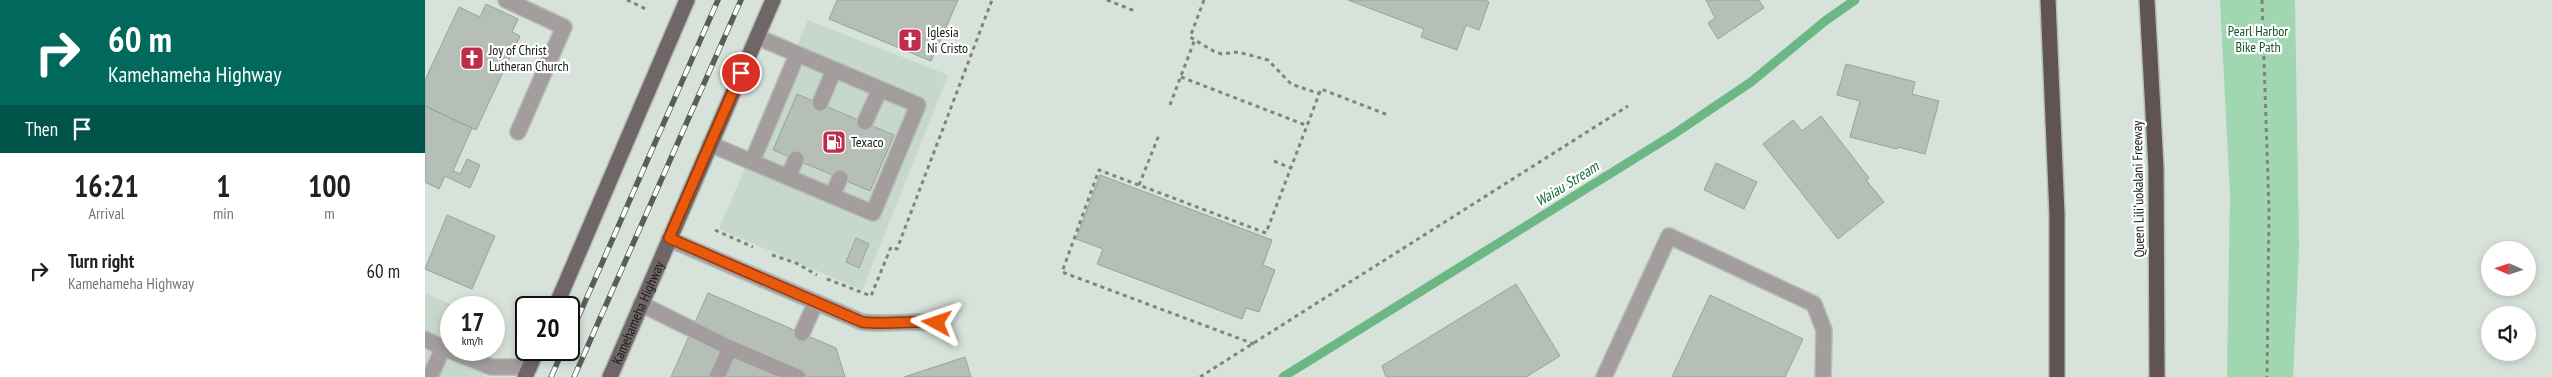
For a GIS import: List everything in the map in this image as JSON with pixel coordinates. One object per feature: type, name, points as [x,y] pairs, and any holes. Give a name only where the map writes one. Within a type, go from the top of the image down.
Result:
[{"type":"highway","points":[[2048,0],[2057,215],[2057,377]]},
{"type":"highway","name":"Queen Liliʻuokalani Freeway","points":[[2147,0],[2156,168],[2157,377]]},
{"type":"main road","points":[[560,296],[687,0]]},
{"type":"main road","name":"Kamehameha Highway","points":[[609,377],[773,0]]},
{"type":"lane","points":[[506,0],[564,27],[518,132]]},
{"type":"lane","points":[[710,144],[873,213],[918,105],[757,37]]},
{"type":"lane","points":[[752,162],[797,55]]},
{"type":"lane","points":[[820,103],[834,70]]},
{"type":"lane","points":[[865,122],[880,89]]},
{"type":"lane","points":[[788,177],[796,159]]},
{"type":"lane","points":[[832,196],[840,178]]},
{"type":"lane","points":[[1604,377],[1669,236],[1813,304],[1824,330],[1823,377]]},
{"type":"lane","points":[[669,238],[862,322],[888,325],[914,320],[937,323]]},
{"type":"lane","points":[[802,333],[816,302]]},
{"type":"lane","points":[[641,304],[729,348],[798,377]]},
{"type":"lane","points":[[425,339],[440,346]]},
{"type":"lane","points":[[717,377],[729,348]]},
{"type":"lane","points":[[430,377],[440,355]]},
{"type":"lane","points":[[476,361],[491,367],[527,372]]},
{"type":"path","points":[[627,0],[646,9]]},
{"type":"path","points":[[1107,0],[1135,11]]},
{"type":"path","points":[[1204,0],[1189,37],[1215,52],[1222,54],[1238,52],[1268,60],[1291,84],[1319,94]]},
{"type":"path","points":[[2262,0],[2269,210],[2267,377]]},
{"type":"path","points":[[1170,104],[1195,39]]},
{"type":"path","points":[[1181,77],[1307,126]]},
{"type":"path","points":[[1254,344],[1062,272],[1099,170],[1266,233],[1321,89],[1388,114]]},
{"type":"path","points":[[1200,377],[1628,106]]},
{"type":"path","points":[[1139,186],[1159,135]]},
{"type":"path","points":[[1274,161],[1291,168]]},
{"type":"shaded area","points":[[808,20],[948,75],[862,290],[719,229]]},
{"type":"shaded area","points":[[425,293],[440,300],[440,361],[490,361],[483,377],[425,377]]},
{"type":"green space","name":"Pearl Harbor Bike Path","points":[[2220,0],[2295,0],[2299,248],[2293,377],[2227,377],[2230,194]]},
{"type":"building","name":"Iglesia Ni Cristo","points":[[837,0],[958,0],[931,61],[829,19]]},
{"type":"building","points":[[1348,0],[1485,0],[1489,2],[1479,30],[1466,25],[1457,50],[1421,37],[1424,29]]},
{"type":"building","points":[[1706,0],[1759,0],[1764,8],[1718,39],[1708,23],[1715,18]]},
{"type":"building","name":"Joy of Christ Lutheran Church","points":[[486,4],[518,19],[512,32],[520,36],[476,130],[425,106],[425,80],[459,7],[480,17]]},
{"type":"building","points":[[1846,64],[1915,82],[1912,94],[1939,101],[1925,154],[1850,137],[1860,101],[1837,95]]},
{"type":"building","name":"Texaco","points":[[797,94],[894,135],[870,191],[773,150]]},
{"type":"building","points":[[425,106],[472,128],[453,171],[460,174],[467,159],[480,165],[470,188],[445,176],[439,189],[425,182]]},
{"type":"building","points":[[1821,116],[1869,178],[1866,180],[1884,202],[1838,239],[1763,144],[1793,120],[1802,131]]},
{"type":"building","points":[[1716,163],[1757,182],[1744,209],[1704,190]]},
{"type":"building","points":[[1100,175],[1272,240],[1263,265],[1275,270],[1259,312],[1246,308],[1242,319],[1097,264],[1103,249],[1076,239]]},
{"type":"building","points":[[447,215],[495,236],[472,289],[425,269]]},
{"type":"building","points":[[856,238],[869,244],[859,268],[846,262]]},
{"type":"building","points":[[1516,284],[1560,356],[1526,377],[1386,377],[1382,366]]},
{"type":"building","points":[[708,293],[836,348],[845,377],[671,377]]},
{"type":"building","points":[[1710,295],[1803,339],[1785,377],[1672,377]]},
{"type":"building","points":[[965,357],[971,377],[904,377]]},
{"type":"waterway","name":"Waiau Stream","points":[[1283,377],[1674,134],[1751,82],[1825,21],[1855,0]]},
{"type":"railway","points":[[580,313],[718,0]]},
{"type":"railway","points":[[574,377],[741,0]]},
{"type":"railway","points":[[551,377],[558,361]]},
{"type":"place","name":"Iglesia Ni Cristo","points":[[910,40]]},
{"type":"place","name":"Joy of Christ Lutheran Church","points":[[472,58]]},
{"type":"place","name":"Texaco","points":[[834,142]]},
{"type":"route","points":[[741,73],[669,238],[862,322],[888,325],[914,320],[937,323]]}]
